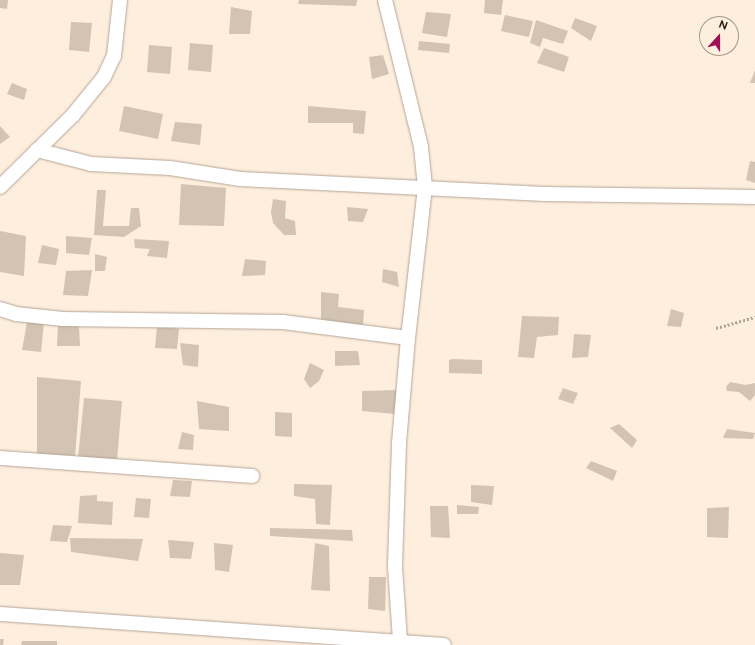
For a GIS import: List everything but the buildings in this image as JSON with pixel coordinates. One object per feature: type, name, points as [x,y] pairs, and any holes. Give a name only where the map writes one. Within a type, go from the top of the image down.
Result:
[{"type":"street","points":[[0,187],[73,115],[104,77],[114,56],[120,0]]},
{"type":"street","points":[[385,0],[421,147],[425,187],[408,338],[399,444],[395,559],[400,641]]},
{"type":"street","points":[[37,150],[91,164],[170,168],[240,179],[545,194],[755,197]]},
{"type":"street","points":[[0,309],[16,314],[63,319],[283,322],[408,338]]},
{"type":"street","points":[[0,458],[252,476]]},
{"type":"street","points":[[0,614],[444,645]]},
{"type":"path","points":[[716,328],[755,317]]}]
